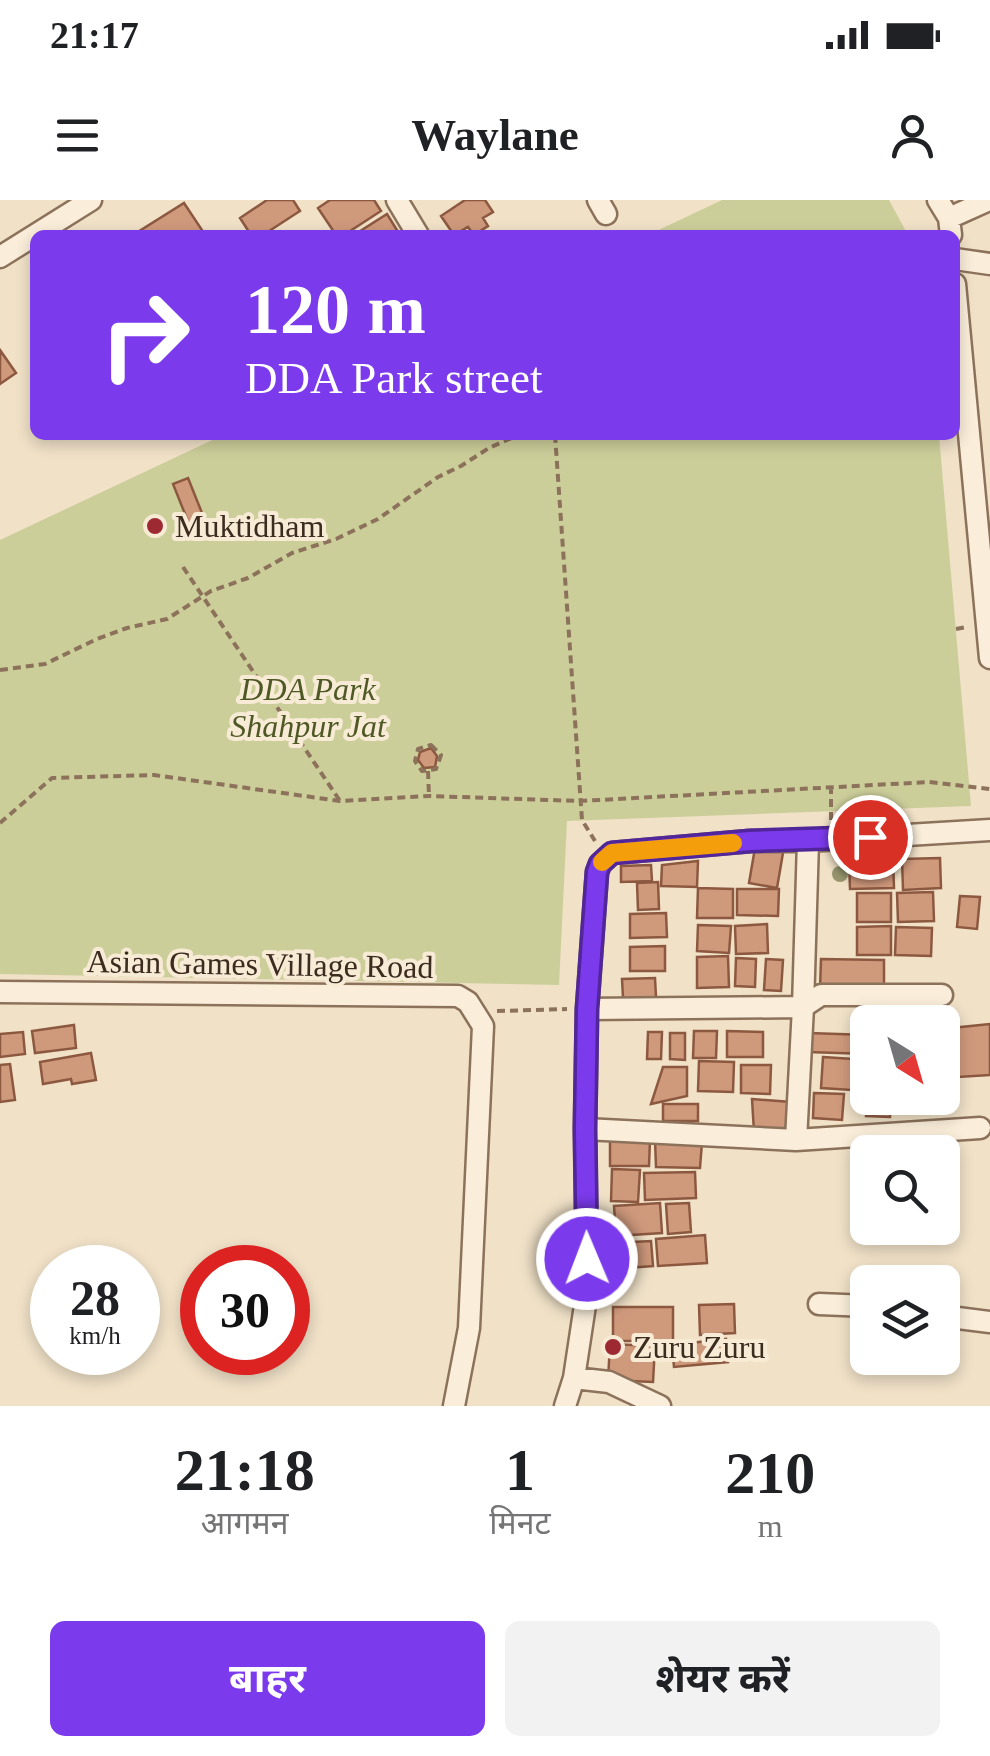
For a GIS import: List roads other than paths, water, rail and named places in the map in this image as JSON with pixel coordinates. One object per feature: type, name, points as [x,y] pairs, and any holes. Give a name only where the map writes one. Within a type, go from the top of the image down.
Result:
[{"type":"street","points":[[43,230],[91,200]]},
{"type":"street","points":[[396,200],[415,230]]},
{"type":"street","points":[[946,218],[989,200]]},
{"type":"street","points":[[0,257],[30,238]]},
{"type":"street","points":[[960,260],[990,264]]},
{"type":"street","points":[[960,337],[990,658]]},
{"type":"street","points":[[565,1406],[574,1378],[587,1292],[585,1129],[578,1009],[597,872],[605,858],[612,853],[750,841],[990,830]]},
{"type":"street","points":[[796,1140],[808,841]]},
{"type":"street","name":"Asian Games Village Road","points":[[0,992],[458,996],[468,1002],[483,1026],[469,1328],[454,1406]]},
{"type":"street","points":[[578,1009],[803,1008],[822,995],[942,995]]},
{"type":"street","points":[[585,1129],[796,1140],[980,1128]]},
{"type":"street","points":[[818,1304],[850,1305]]},
{"type":"street","points":[[960,1318],[990,1322]]},
{"type":"street","points":[[574,1378],[608,1382],[660,1406]]},
{"type":"place","name":"Muktidham","points":[[155,526]]},
{"type":"place","name":"Zuru Zuru","points":[[613,1347]]},
{"type":"park label","name":"DDA Park Shahpur Jat","points":[[308,708]]}]
